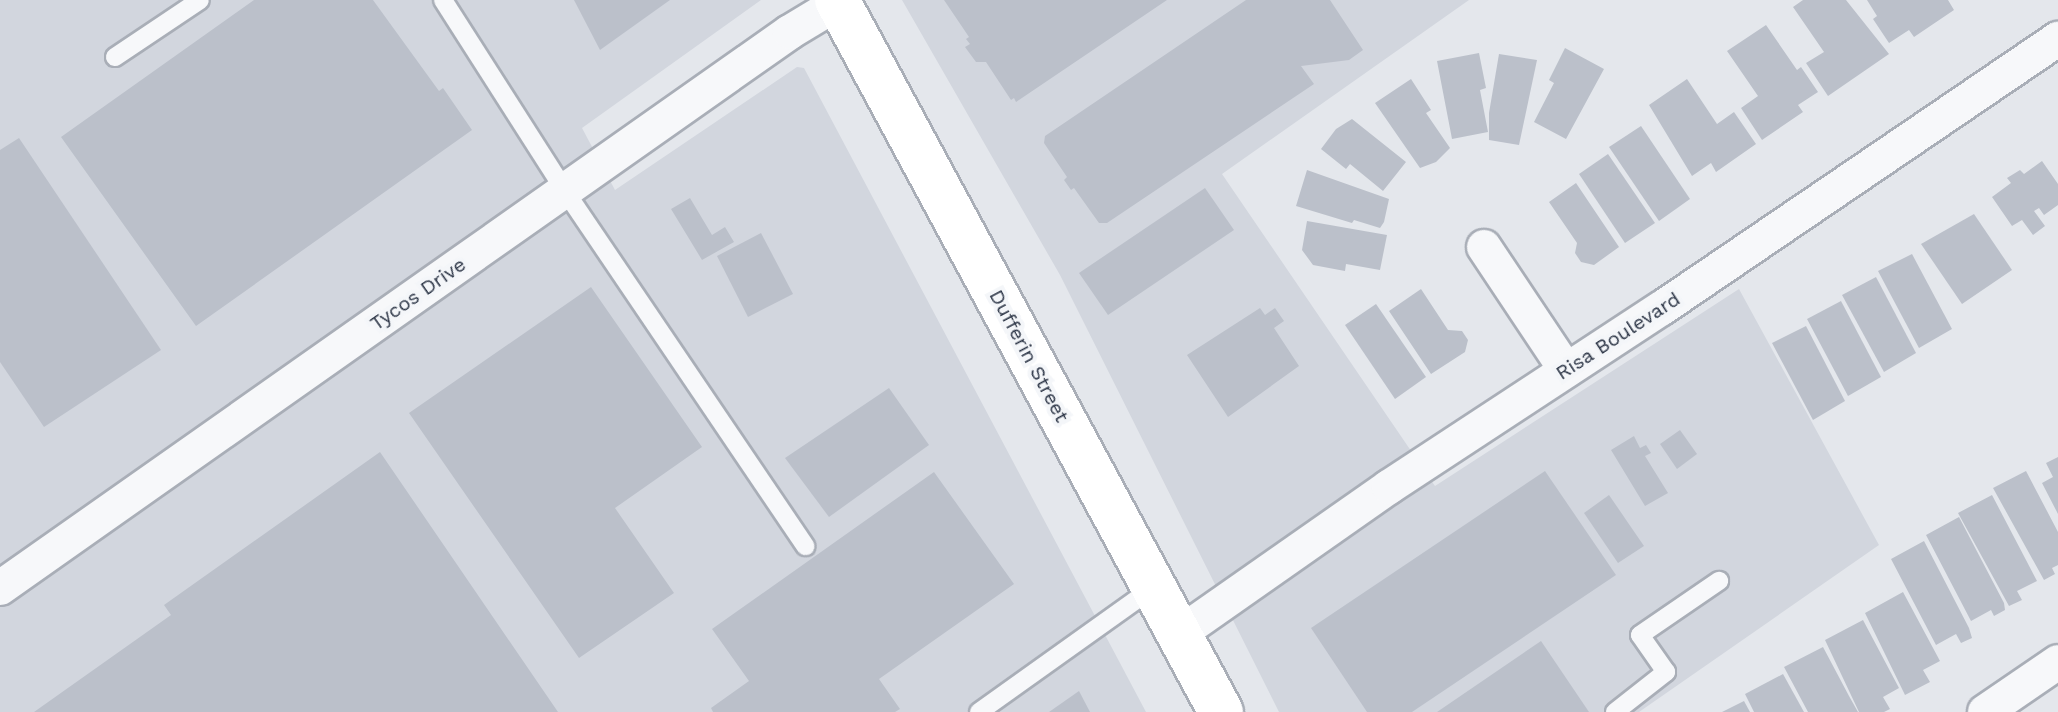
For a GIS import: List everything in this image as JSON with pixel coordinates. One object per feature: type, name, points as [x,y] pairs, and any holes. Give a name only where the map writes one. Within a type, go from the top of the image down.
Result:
[{"type":"main road","name":"Dufferin Street","points":[[838,1],[1221,712]]},
{"type":"street","name":"Tycos Drive","points":[[0,588],[838,1]]},
{"type":"street","name":"Risa Boulevard","points":[[1179,634],[1389,487],[1662,308],[2058,39]]},
{"type":"street","points":[[1484,247],[1566,370]]},
{"type":"street","points":[[1985,712],[2058,662]]},
{"type":"lane","points":[[115,57],[200,0]]},
{"type":"lane","points":[[443,0],[565,191],[805,546]]},
{"type":"lane","points":[[1615,712],[1666,672],[1640,635],[1719,581]]},
{"type":"lane","points":[[979,712],[1154,587]]},
{"type":"shaded area","points":[[0,0],[761,0],[582,128],[615,190],[797,67],[804,68],[1146,712],[0,712]]},
{"type":"shaded area","points":[[902,0],[1469,0],[1222,174],[1435,486],[1739,289],[1879,545],[1639,712],[1279,712],[1060,275]]},
{"type":"building","points":[[254,0],[373,0],[439,91],[443,88],[472,130],[196,326],[61,137]]},
{"type":"building","points":[[574,0],[670,0],[600,50]]},
{"type":"building","points":[[944,0],[1167,0],[1016,102],[1014,98],[1011,100],[986,62],[976,62],[965,47],[970,44],[966,39],[969,37]]},
{"type":"building","points":[[1246,0],[1330,0],[1363,50],[1349,60],[1301,66],[1314,84],[1107,223],[1099,223],[1074,188],[1071,190],[1064,180],[1067,177],[1044,143],[1045,136]]},
{"type":"building","points":[[1803,0],[1846,0],[1889,54],[1828,96],[1806,63],[1824,52],[1793,7]]},
{"type":"building","points":[[1867,0],[1948,0],[1954,10],[1914,37],[1909,30],[1889,43],[1873,19],[1877,16]]},
{"type":"building","points":[[1766,25],[1797,70],[1801,67],[1818,92],[1798,105],[1803,112],[1762,140],[1741,108],[1758,96],[1727,51]]},
{"type":"building","points":[[1565,48],[1604,69],[1566,139],[1534,122],[1554,83],[1549,80]]},
{"type":"building","points":[[1479,53],[1486,88],[1480,90],[1488,132],[1452,139],[1437,61]]},
{"type":"building","points":[[1499,54],[1537,60],[1519,145],[1489,140],[1489,113]]},
{"type":"building","points":[[1411,79],[1431,110],[1426,113],[1450,148],[1436,162],[1420,168],[1375,103]]},
{"type":"building","points":[[1687,79],[1717,124],[1734,112],[1756,144],[1716,172],[1711,163],[1692,176],[1649,105]]},
{"type":"building","points":[[1352,119],[1406,162],[1383,191],[1350,164],[1346,169],[1321,149],[1336,129]]},
{"type":"building","points":[[1641,126],[1690,199],[1659,221],[1609,147]]},
{"type":"building","points":[[19,138],[161,350],[44,427],[0,362],[0,150]]},
{"type":"building","points":[[1608,154],[1655,223],[1625,243],[1579,174]]},
{"type":"building","points":[[2042,161],[2058,184],[2058,205],[2044,215],[2039,208],[2034,211],[2045,226],[2033,235],[2022,220],[2012,226],[1992,197],[2011,183],[2007,178],[2020,170],[2024,174]]},
{"type":"building","points":[[1307,170],[1389,199],[1380,228],[1296,206]]},
{"type":"building","points":[[1576,183],[1619,247],[1594,265],[1581,262],[1575,253],[1577,243],[1549,202]]},
{"type":"building","points":[[1205,188],[1234,230],[1108,315],[1079,273]]},
{"type":"building","points":[[690,198],[712,235],[725,227],[734,242],[702,260],[671,209]]},
{"type":"building","points":[[1974,214],[2012,270],[1962,304],[1921,244]]},
{"type":"building","points":[[1307,221],[1387,235],[1380,270],[1346,264],[1345,271],[1313,265],[1302,250]]},
{"type":"building","points":[[761,233],[793,294],[748,317],[717,256]]},
{"type":"building","points":[[1912,254],[1952,329],[1919,348],[1878,271]]},
{"type":"building","points":[[1876,277],[1916,353],[1884,372],[1842,295]]},
{"type":"building","points":[[591,287],[702,447],[615,508],[674,593],[579,658],[409,413]]},
{"type":"building","points":[[1421,289],[1448,330],[1462,331],[1468,340],[1465,352],[1431,374],[1389,311]]},
{"type":"building","points":[[1841,301],[1881,377],[1848,396],[1807,319]]},
{"type":"building","points":[[1376,304],[1426,377],[1395,399],[1345,325]]},
{"type":"building","points":[[1260,308],[1265,315],[1275,308],[1284,321],[1274,328],[1299,366],[1228,417],[1187,355]]},
{"type":"building","points":[[1806,326],[1845,401],[1813,420],[1772,343]]},
{"type":"building","points":[[889,388],[929,445],[829,517],[785,458]]},
{"type":"building","points":[[1680,430],[1697,454],[1677,469],[1660,444]]},
{"type":"building","points":[[1634,436],[1640,448],[1646,445],[1651,453],[1645,456],[1668,493],[1645,506],[1611,450]]},
{"type":"building","points":[[380,452],[558,712],[34,712],[171,615],[164,605]]},
{"type":"building","points":[[2058,457],[2058,514],[2042,483],[2053,477],[2046,463]]},
{"type":"building","points":[[1545,471],[1616,575],[1412,712],[1367,712],[1311,628]]},
{"type":"building","points":[[2026,471],[2058,532],[2058,565],[2052,568],[2055,574],[2044,580],[1993,488]]},
{"type":"building","points":[[934,472],[1014,584],[879,679],[900,709],[895,712],[713,712],[711,708],[749,681],[712,629]]},
{"type":"building","points":[[1609,495],[1644,546],[1618,563],[1584,513]]},
{"type":"building","points":[[1992,495],[2037,581],[2017,591],[2022,600],[2009,606],[1958,513]]},
{"type":"building","points":[[1959,517],[2004,603],[2005,610],[1994,616],[1991,610],[1971,621],[1926,535]]},
{"type":"building","points":[[1924,541],[1969,628],[1972,638],[1961,643],[1956,634],[1936,645],[1891,559]]},
{"type":"building","points":[[1903,592],[1940,661],[1923,670],[1930,682],[1905,695],[1865,613]]},
{"type":"building","points":[[1863,620],[1899,688],[1883,697],[1890,709],[1884,712],[1859,712],[1825,640]]},
{"type":"building","points":[[1541,641],[1589,712],[1437,712]]},
{"type":"building","points":[[1823,647],[1858,712],[1808,712],[1784,667]]},
{"type":"building","points":[[1783,674],[1804,712],[1754,712],[1745,694]]},
{"type":"building","points":[[1079,691],[1090,712],[1049,712]]},
{"type":"building","points":[[1744,701],[1750,712],[1722,712]]}]
